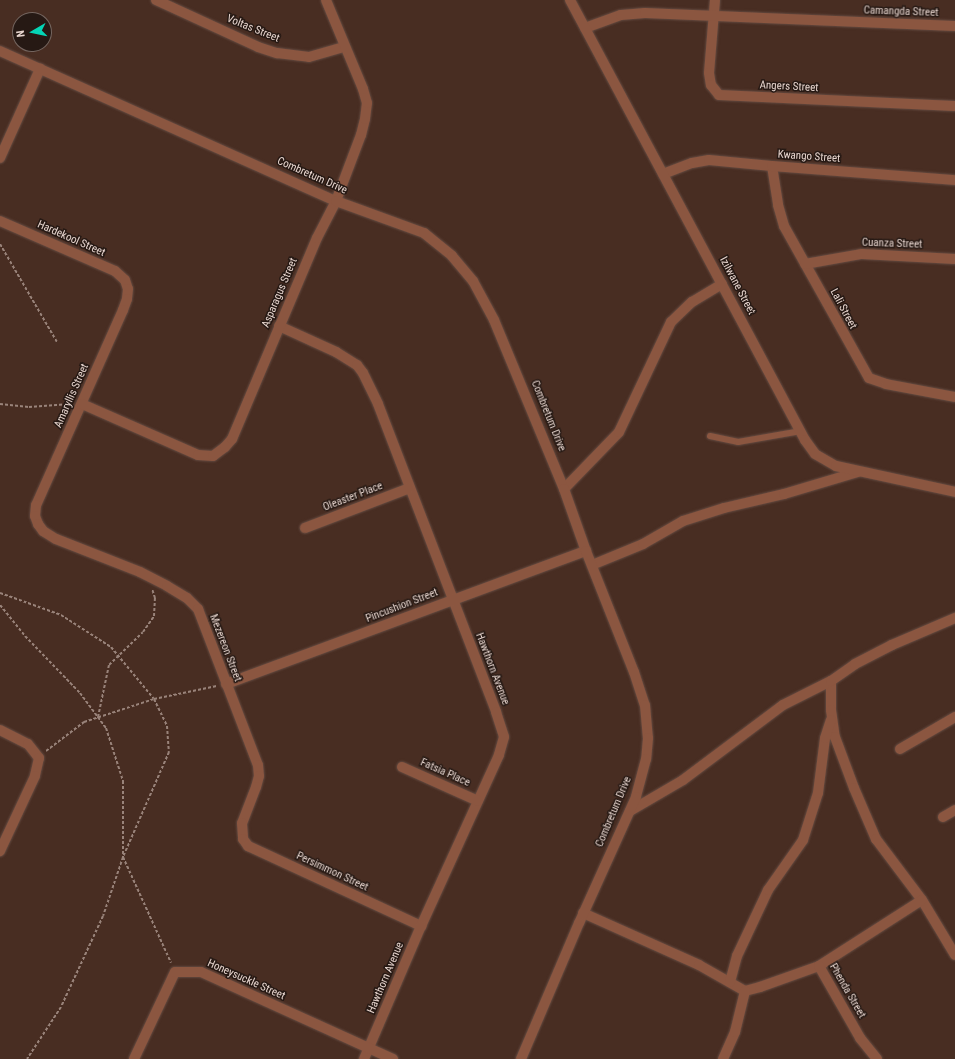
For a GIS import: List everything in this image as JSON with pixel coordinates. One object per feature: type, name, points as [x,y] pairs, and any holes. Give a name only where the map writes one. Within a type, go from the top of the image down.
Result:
[{"type":"street","name":"Voltas Street","points":[[156,0],[258,47],[277,53],[309,57],[345,46]]},
{"type":"street","name":"Asparagus Street","points":[[82,404],[198,455],[212,456],[225,447],[232,439],[317,238],[336,201],[361,135],[367,103],[363,89],[326,0]]},
{"type":"street","name":"Izilwane Street","points":[[570,0],[801,431],[815,454],[824,461],[858,472],[955,492]]},
{"type":"street","name":"Angers Street","points":[[715,0],[709,73],[711,85],[719,94],[955,106]]},
{"type":"street","name":"Camangda Street","points":[[585,28],[621,15],[632,14],[955,26]]},
{"type":"street","name":"Combretum Drive","points":[[0,51],[336,201],[424,233],[452,256],[473,281],[494,320],[564,489],[586,550],[634,672],[645,705],[648,738],[646,759],[636,797],[583,913],[520,1059]]},
{"type":"street","points":[[0,158],[40,69]]},
{"type":"street","name":"Kwango Street","points":[[663,174],[692,162],[709,160],[955,180]]},
{"type":"street","name":"Lali Street","points":[[772,166],[780,215],[805,264],[869,378],[886,384],[955,397]]},
{"type":"street","name":"Hardekool Street","points":[[0,221],[115,271],[120,274],[127,284]]},
{"type":"street","name":"Cuanza Street","points":[[805,264],[862,254],[955,259]]},
{"type":"street","name":"Amaryllis Street","points":[[35,516],[36,505],[82,404],[127,299],[127,284]]},
{"type":"street","points":[[564,489],[619,432],[672,322],[692,302],[722,284]]},
{"type":"street","name":"Hawthorn Avenue","points":[[279,326],[323,345],[357,365],[363,373],[378,404],[498,717],[504,737],[499,755],[421,926],[364,1059]]},
{"type":"street","points":[[592,564],[643,544],[683,521],[724,508],[784,494],[858,472]]},
{"type":"street","name":"Oleaster Place","points":[[305,528],[410,488]]},
{"type":"street","name":"Mezereon Street","points":[[35,516],[43,531],[56,539],[140,572],[187,598],[198,609],[258,765],[259,776],[242,823],[241,831]]},
{"type":"street","name":"Pincushion Street","points":[[226,684],[586,550]]},
{"type":"street","points":[[630,811],[683,780],[783,705],[831,681],[855,664],[892,645],[955,618]]},
{"type":"street","points":[[831,681],[832,718],[835,736],[876,839],[922,900],[955,955]]},
{"type":"street","points":[[900,749],[955,717]]},
{"type":"street","points":[[730,982],[737,956],[768,890],[803,840],[818,793],[825,738],[832,718]]},
{"type":"street","points":[[0,730],[28,744],[39,758],[35,776],[0,851]]},
{"type":"street","name":"Fatsia Place","points":[[402,767],[478,801]]},
{"type":"street","points":[[943,817],[955,810]]},
{"type":"street","name":"Persimmon Street","points":[[241,831],[243,839],[248,846],[253,849],[421,926]]},
{"type":"street","points":[[819,966],[922,900]]},
{"type":"street","points":[[583,913],[634,934],[746,991],[735,1032],[723,1059]]},
{"type":"street","name":"Phenda Street","points":[[746,991],[760,988],[819,966],[860,1038],[877,1059]]},
{"type":"street","points":[[134,1059],[175,972]]},
{"type":"street","name":"Honeysuckle Street","points":[[175,972],[201,972],[393,1059]]},
{"type":"lane","points":[[710,436],[738,442],[801,431]]},
{"type":"path","points":[[0,244],[57,342]]},
{"type":"path","points":[[0,404],[29,407],[82,404]]},
{"type":"path","points":[[98,717],[109,665],[143,632],[154,616],[155,598],[150,585],[140,572]]},
{"type":"path","points":[[0,593],[62,614],[110,647],[154,699],[167,726],[169,752],[123,857],[102,916],[61,1007],[27,1059]]},
{"type":"path","points":[[0,605],[25,636],[80,693],[106,728],[123,781],[123,857],[175,972]]},
{"type":"path","points":[[39,758],[84,722],[154,699],[226,684]]}]
